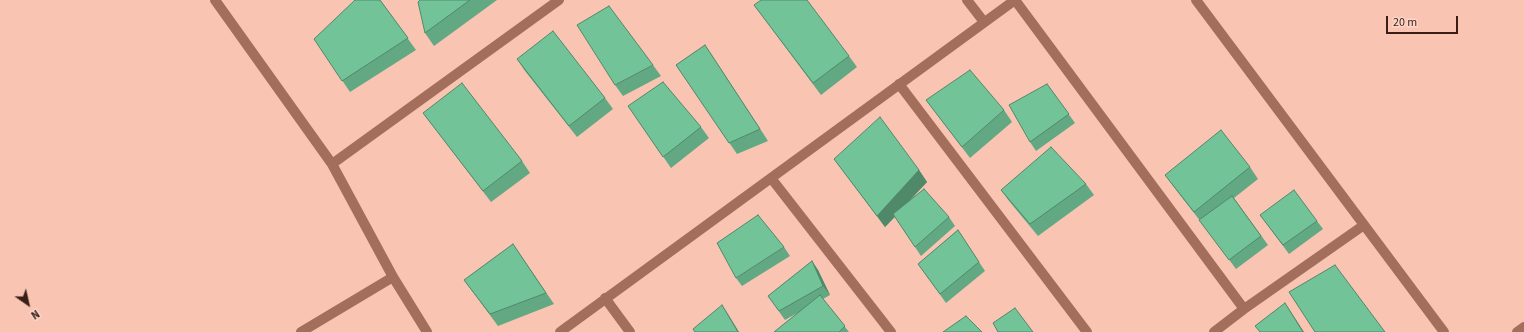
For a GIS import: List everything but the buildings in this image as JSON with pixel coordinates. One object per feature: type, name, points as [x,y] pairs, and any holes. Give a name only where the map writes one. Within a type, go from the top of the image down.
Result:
[{"type":"street","points":[[215,0],[332,164],[394,277],[427,332]]},
{"type":"street","points":[[332,164],[559,0]]},
{"type":"street","points":[[967,0],[984,22]]},
{"type":"street","points":[[560,332],[1015,0],[1244,309]]},
{"type":"street","points":[[1196,0],[1444,332]]},
{"type":"street","points":[[899,84],[1087,332]]},
{"type":"street","points":[[771,178],[891,332]]},
{"type":"street","points":[[1214,332],[1244,309],[1364,225]]},
{"type":"street","points":[[301,332],[394,277]]},
{"type":"street","points":[[605,298],[630,332]]},
{"type":"street","points":[[1517,332],[1524,327]]}]
